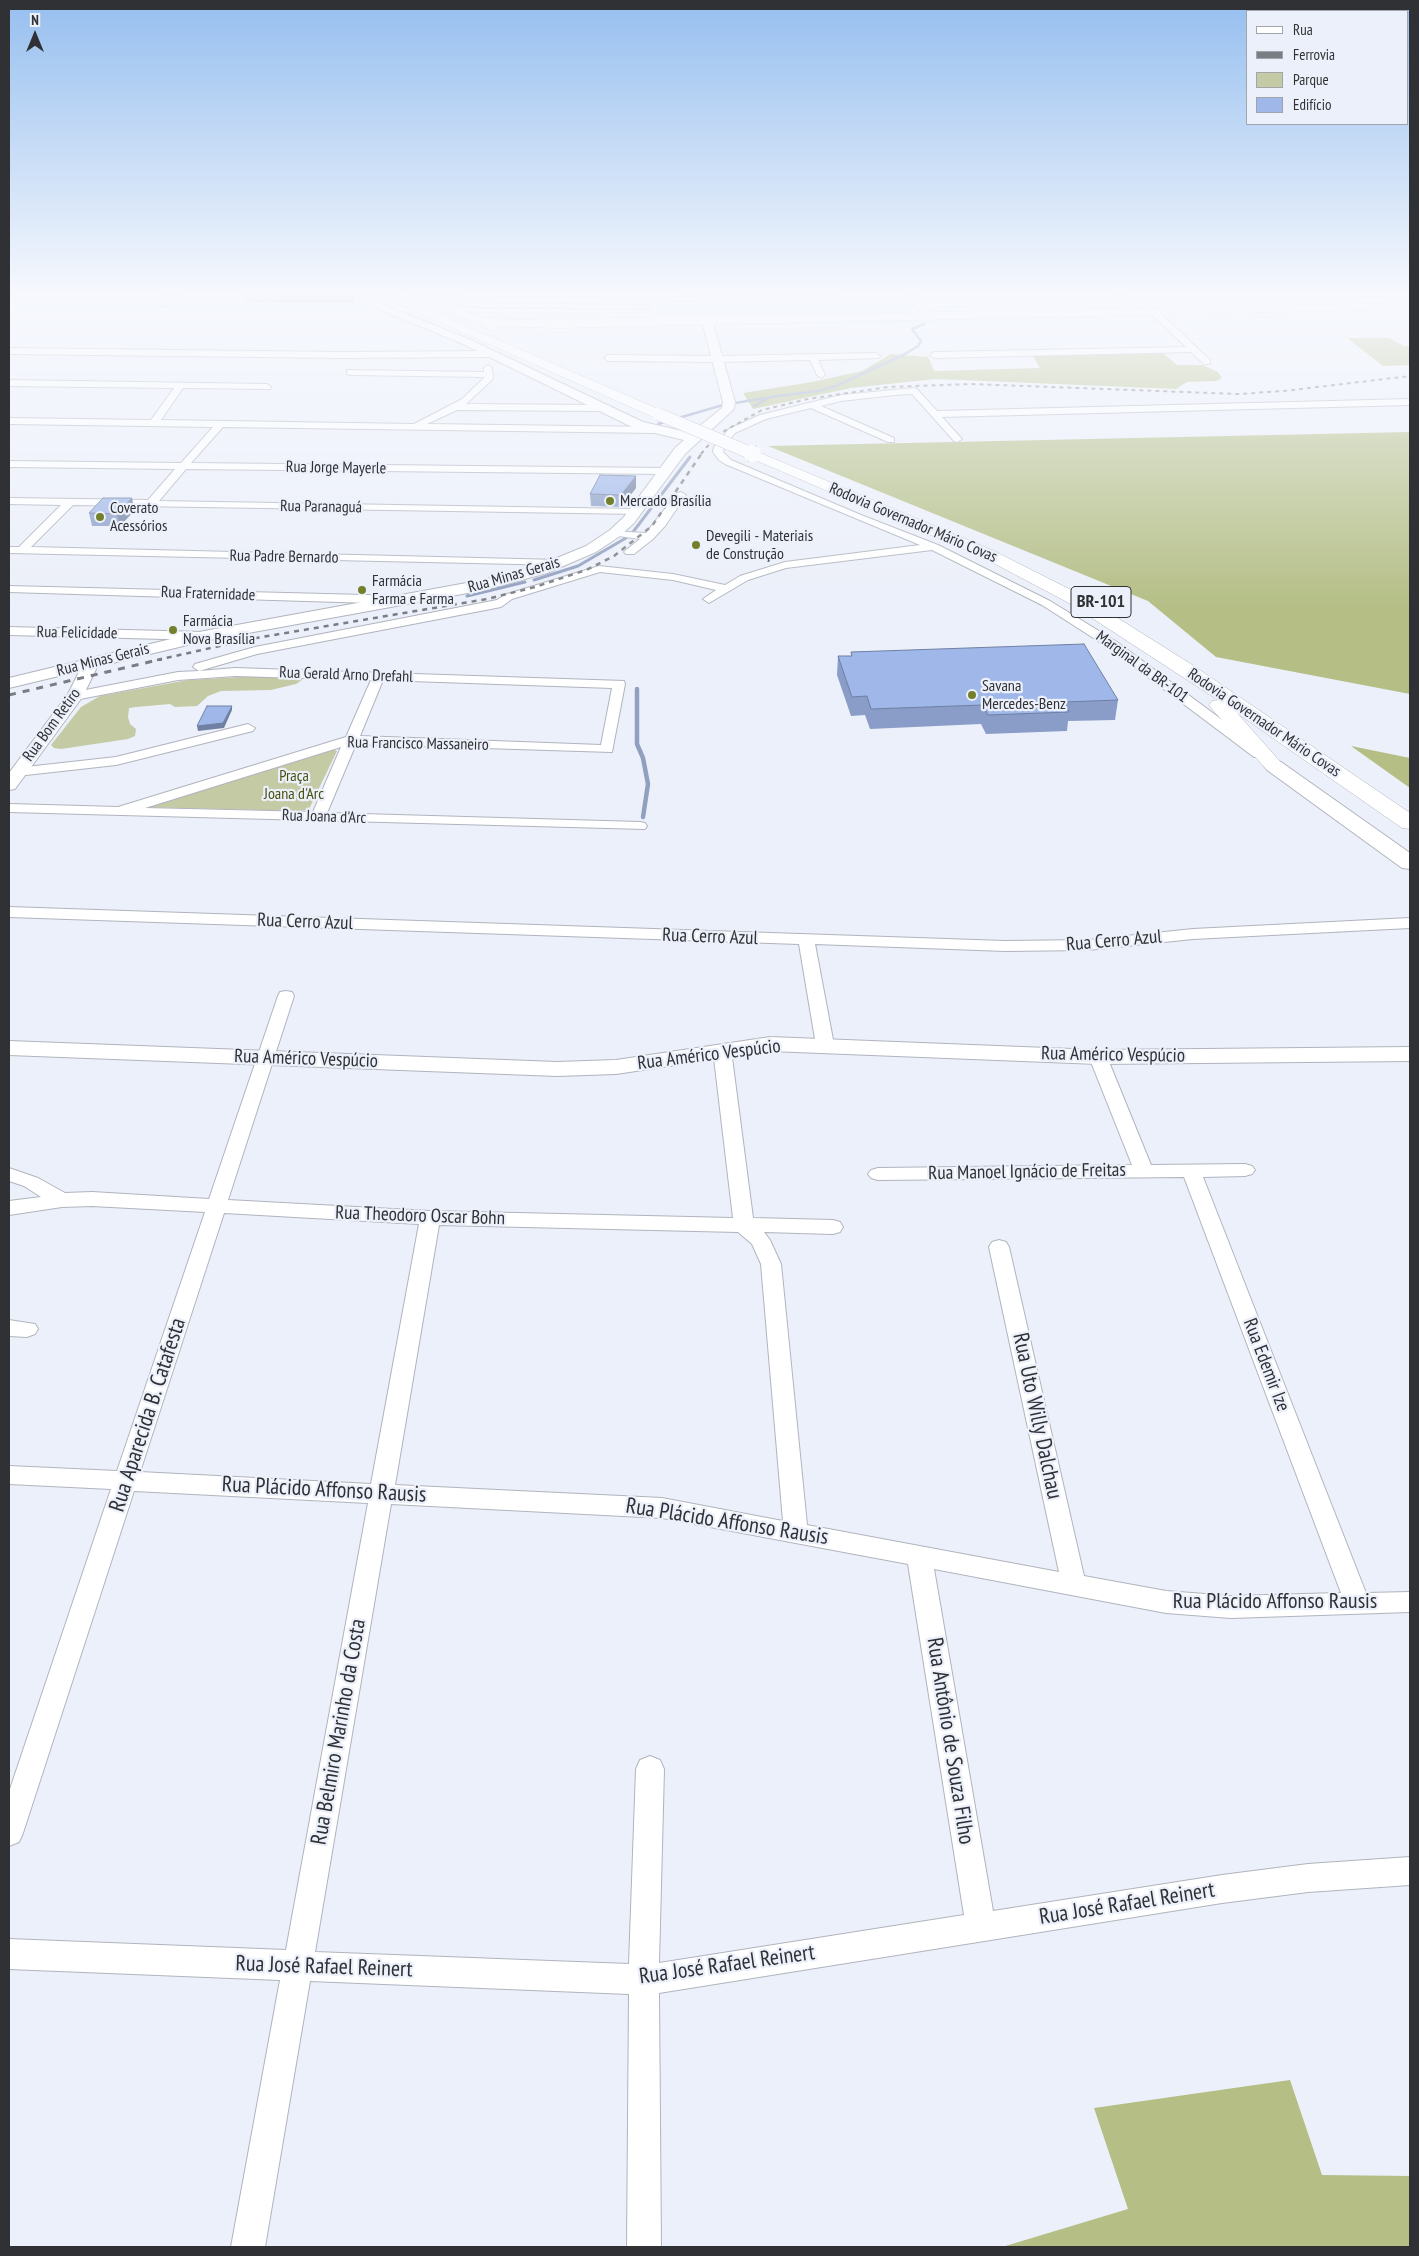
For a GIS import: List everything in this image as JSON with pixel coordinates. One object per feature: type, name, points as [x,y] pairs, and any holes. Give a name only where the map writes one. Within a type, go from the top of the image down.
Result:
[{"type":"main road","points":[[584,398],[639,425],[655,430],[698,434]]},
{"type":"main road","name":"Rodovia Governador Mário Covas","points":[[622,398],[992,547],[1083,592],[1123,614],[1410,807]]},
{"type":"main road","name":"Rodovia Governador Mário Covas","points":[[640,398],[1028,573],[1106,617],[1187,670],[1410,823]]},
{"type":"main road","name":"Rua Minas Gerais","points":[[9,683],[204,636],[464,590],[522,576],[560,563],[591,549],[615,533],[634,512],[664,471],[698,434],[725,413],[730,406],[728,398]]},
{"type":"main road","points":[[1187,670],[1274,766]]},
{"type":"main road","name":"Marginal da BR-101","points":[[1274,766],[1410,863]]},
{"type":"street","points":[[154,423],[171,398]]},
{"type":"street","points":[[411,427],[457,407],[468,398]]},
{"type":"street","points":[[810,404],[840,398]]},
{"type":"street","points":[[920,398],[957,439]]},
{"type":"street","points":[[934,414],[1410,402]]},
{"type":"street","points":[[810,404],[891,440]]},
{"type":"street","name":"Marginal da BR-101","points":[[810,404],[743,424],[732,431],[719,447],[720,456],[728,462],[857,517],[934,547],[1010,583],[1079,622],[1192,703],[1274,766]]},
{"type":"street","points":[[457,407],[604,408]]},
{"type":"street","points":[[9,421],[655,430]]},
{"type":"street","points":[[150,504],[220,424]]},
{"type":"street","name":"Rua Jorge Mayerle","points":[[9,464],[664,471]]},
{"type":"street","points":[[630,552],[649,537],[661,524],[681,495]]},
{"type":"street","name":"Rua Paranaguá","points":[[9,501],[634,512]]},
{"type":"street","points":[[22,550],[70,502]]},
{"type":"street","points":[[615,533],[649,537]]},
{"type":"street","points":[[709,599],[725,588],[753,575],[785,565],[934,547]]},
{"type":"street","name":"Rua Padre Bernardo","points":[[9,550],[560,563]]},
{"type":"street","points":[[156,679],[229,657],[501,604],[508,597],[538,590],[599,569],[673,578],[725,588]]},
{"type":"street","points":[[522,576],[538,590]]},
{"type":"street","name":"Rua Fraternidade","points":[[9,589],[407,600]]},
{"type":"street","name":"Rua Felicidade","points":[[9,631],[204,636]]},
{"type":"street","points":[[229,657],[227,666],[235,672]]},
{"type":"street","name":"Rua Bom Retiro","points":[[13,779],[75,696],[86,676],[90,663]]},
{"type":"street","name":"Rua Gerald Arno Drefahl","points":[[75,696],[156,679],[235,672],[619,684],[607,749]]},
{"type":"street","points":[[318,817],[379,676]]},
{"type":"street","points":[[13,779],[131,758],[248,728]]},
{"type":"street","name":"Rua Francisco Massaneiro","points":[[119,811],[351,740],[607,749]]},
{"type":"street","name":"Rua Joana d'Arc","points":[[9,808],[640,826]]},
{"type":"street","name":"Rua Cerro Azul","points":[[9,912],[806,940],[1056,946],[1119,943],[1193,934],[1410,923]]},
{"type":"street","points":[[806,940],[825,1045]]},
{"type":"street","name":"Rua Aparecida B. Catafesta","points":[[9,1833],[286,996]]},
{"type":"street","name":"Rua Américo Vespúcio","points":[[9,1048],[589,1069],[770,1044],[1098,1057],[1410,1054]]},
{"type":"street","points":[[722,1050],[744,1226],[760,1240],[771,1264],[796,1532]]},
{"type":"street","name":"Rua Manoel Ignácio de Freitas","points":[[878,1174],[1144,1171],[1098,1057]]},
{"type":"street","points":[[1144,1171],[1245,1170]]},
{"type":"street","name":"Rua Edemir Ize","points":[[1191,1171],[1358,1604]]},
{"type":"street","points":[[9,1174],[31,1182],[62,1200]]},
{"type":"street","name":"Rua Theodoro Oscar Bohn","points":[[9,1208],[62,1200],[92,1199],[430,1218],[833,1227]]},
{"type":"street","name":"Rua Belmiro Marinho da Costa","points":[[248,2247],[430,1218]]},
{"type":"street","name":"Rua Uto Willy Dalchau","points":[[999,1247],[1074,1585]]},
{"type":"street","name":"Rua Plácido Affonso Rausis","points":[[9,1475],[662,1508],[1166,1602],[1199,1606],[1410,1602]]},
{"type":"street","name":"Rua Antônio de Souza Filho","points":[[919,1555],[981,1927]]},
{"type":"street","points":[[644,2247],[644,1980],[650,1769]]},
{"type":"street","name":"Rua José Rafael Reinert","points":[[9,1954],[644,1980],[1222,1889],[1308,1878],[1410,1871]]},
{"type":"green space","points":[[746,398],[803,398],[753,409]]},
{"type":"green space","points":[[1410,432],[1410,694],[1216,657],[1148,601],[768,446]]},
{"type":"green space","points":[[258,676],[302,677],[302,680],[296,684],[271,690],[221,691],[208,696],[197,706],[175,707],[170,704],[129,708],[128,717],[130,724],[136,729],[135,736],[128,739],[61,749],[54,748],[51,745],[81,707],[100,696],[188,680]]},
{"type":"green space","points":[[1351,746],[1410,758],[1410,788]]},
{"type":"green space","name":"Praça Joana d'Arc","points":[[332,749],[337,751],[309,809],[301,811],[138,807]]},
{"type":"green space","points":[[1290,2080],[1322,2175],[1410,2176],[1410,2247],[1002,2247],[1128,2209],[1094,2108]]},
{"type":"building","points":[[600,475],[636,476],[621,495],[590,494]]},
{"type":"building","points":[[103,498],[132,498],[117,514],[89,513]]},
{"type":"building","name":"Savana Mercedes-Benz","points":[[1084,644],[1118,700],[1064,702],[1069,712],[988,715],[983,705],[871,709],[867,696],[852,697],[838,656],[852,656],[851,652]]},
{"type":"building","points":[[207,706],[232,706],[223,723],[197,726]]},
{"type":"waterway","points":[[735,403],[763,398]]},
{"type":"waterway","points":[[754,406],[768,398]]},
{"type":"waterway","points":[[658,424],[723,405]]},
{"type":"waterway","points":[[633,532],[690,457]]},
{"type":"waterway","points":[[534,580],[578,566],[626,538]]},
{"type":"waterway","points":[[467,596],[525,582]]},
{"type":"waterway","points":[[637,689],[637,744],[643,758],[648,784],[643,817]]},
{"type":"railway","points":[[701,454],[717,435],[762,410],[813,398]]},
{"type":"railway","points":[[157,660],[256,638],[487,599],[535,587],[586,570],[614,556],[652,526],[702,453]]},
{"type":"railway","points":[[9,695],[162,659]]},
{"type":"place","name":"Mercado Brasília","points":[[610,501]]},
{"type":"place","name":"Coverato Acessórios","points":[[100,517]]},
{"type":"place","name":"Devegili - Materiais de Construção","points":[[696,545]]},
{"type":"place","name":"Farmácia Farma e Farma","points":[[362,590]]},
{"type":"place","name":"Farmácia Nova Brasília","points":[[173,630]]},
{"type":"place","name":"Savana Mercedes-Benz","points":[[972,695]]}]
